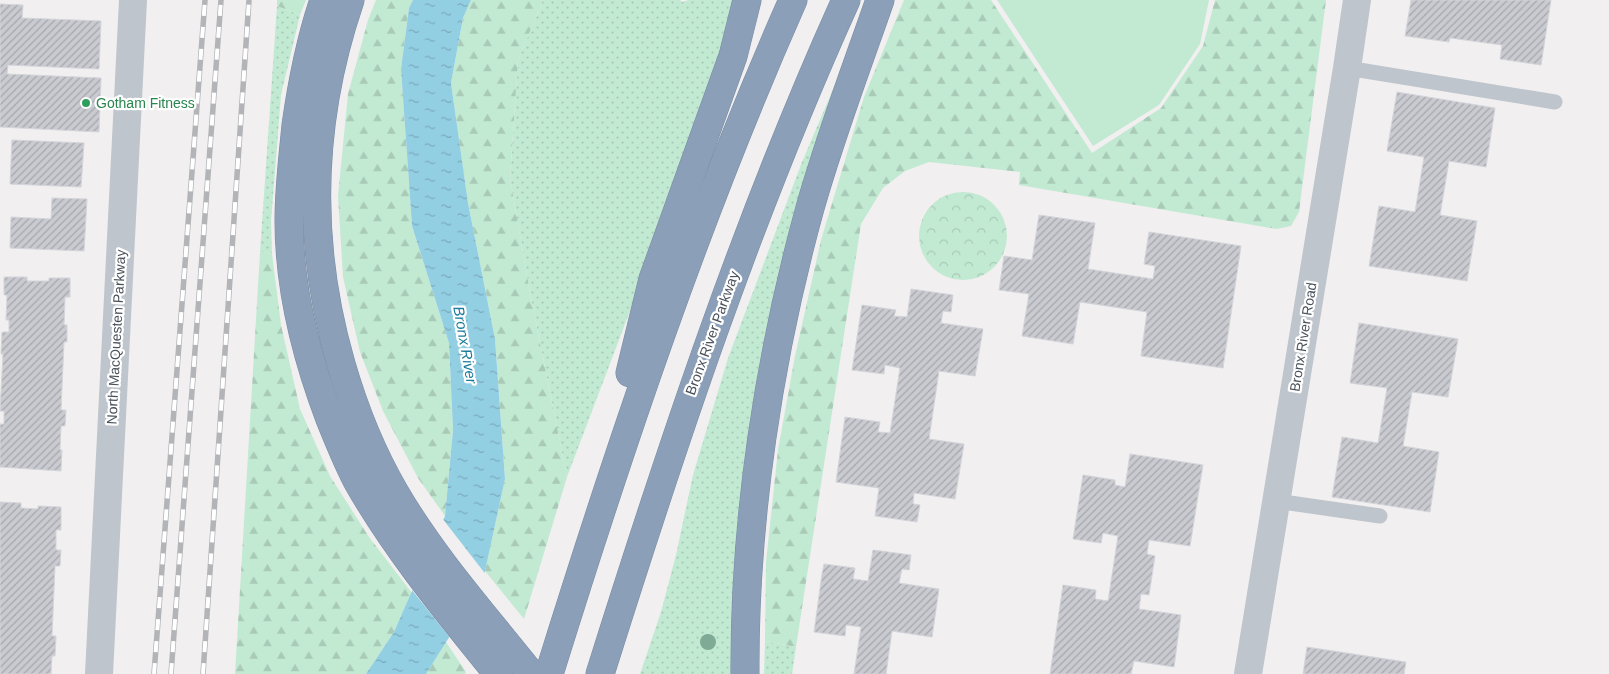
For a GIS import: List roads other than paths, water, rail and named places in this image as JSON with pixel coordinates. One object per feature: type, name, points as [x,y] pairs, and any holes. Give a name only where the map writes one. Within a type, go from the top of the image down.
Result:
[{"type":"highway","points":[[324,0],[300,96],[290,185],[289,221],[295,290],[308,354],[317,385],[359,484],[398,545],[498,674]]},
{"type":"highway","points":[[350,0],[330,72],[320,130],[316,185],[320,271],[330,323],[352,402],[375,458],[408,513],[450,572],[531,674]]},
{"type":"highway","points":[[586,554],[653,279],[734,56],[747,0]]},
{"type":"highway","points":[[548,674],[586,554],[663,326],[731,147],[793,0]]},
{"type":"highway","name":"Bronx River Parkway","points":[[600,674],[651,512],[718,314],[785,140],[846,0]]},
{"type":"highway","points":[[744,674],[747,586],[756,480],[787,301],[820,175],[880,0]]},
{"type":"street","name":"North MacQuesten Parkway","points":[[99,674],[133,0]]},
{"type":"street","name":"Bronx River Road","points":[[1248,674],[1357,0]]},
{"type":"lane","points":[[1347,68],[1555,102]]},
{"type":"lane","points":[[1276,501],[1380,516]]},
{"type":"water","name":"Bronx River","points":[[413,0],[471,0],[463,18],[451,83],[468,203],[495,339],[505,479],[482,585],[426,674],[366,674],[394,632],[445,516],[453,430],[449,343],[412,226],[401,69],[409,8]]},
{"type":"railway","points":[[154,674],[205,0]]},
{"type":"railway","points":[[171,674],[221,0]]},
{"type":"railway","points":[[203,674],[249,0]]},
{"type":"place","name":"Gotham Fitness","points":[[86,103]]}]
